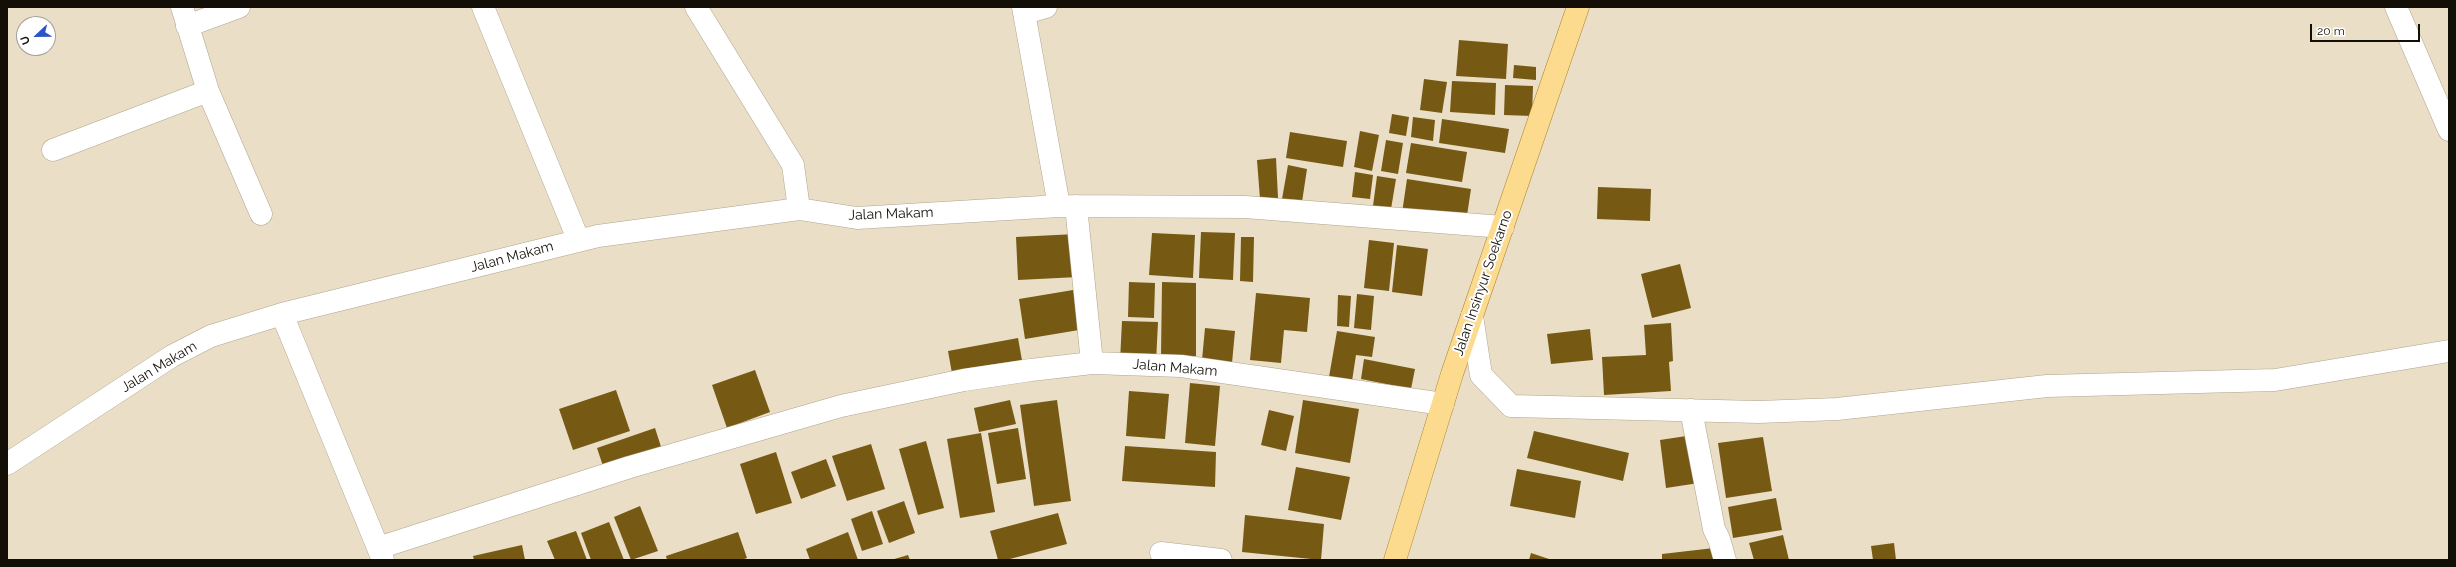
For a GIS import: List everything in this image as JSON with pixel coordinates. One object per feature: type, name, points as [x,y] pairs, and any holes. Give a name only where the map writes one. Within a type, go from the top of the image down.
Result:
[{"type":"main road","name":"Jalan Insinyur Soekarno","points":[[1395,560],[1472,316],[1578,7]]},
{"type":"street","points":[[239,7],[184,17],[208,91],[260,214]]},
{"type":"street","points":[[483,7],[578,239]]},
{"type":"street","points":[[696,7],[793,165],[799,210]]},
{"type":"street","points":[[1046,7],[1024,10],[1068,206],[1092,363]]},
{"type":"street","points":[[2396,7],[2449,130]]},
{"type":"street","points":[[53,150],[208,91]]},
{"type":"street","name":"Jalan Makam","points":[[7,464],[172,356],[211,336],[282,314],[578,239],[799,210],[858,218],[1068,206],[1245,207],[1503,227]]},
{"type":"street","points":[[282,314],[380,554]]},
{"type":"street","points":[[1472,316],[1481,375],[1512,406],[1758,412],[1837,409],[2047,386],[2275,380],[2449,352]]},
{"type":"street","name":"Jalan Makam","points":[[380,554],[630,467],[841,406],[964,380],[1092,363],[1181,366],[1443,404]]},
{"type":"street","points":[[1691,410],[1714,529],[1719,539],[1725,560]]},
{"type":"street","points":[[1161,553],[1221,560]]},
{"type":"building","points":[[1459,40],[1508,44],[1506,79],[1456,76]]},
{"type":"building","points":[[1514,65],[1536,67],[1536,80],[1513,78]]},
{"type":"building","points":[[1424,79],[1447,82],[1442,113],[1420,110]]},
{"type":"building","points":[[1452,81],[1496,83],[1495,115],[1450,112]]},
{"type":"building","points":[[1505,85],[1533,86],[1532,116],[1504,115]]},
{"type":"building","points":[[1392,114],[1409,117],[1406,136],[1389,133]]},
{"type":"building","points":[[1413,117],[1435,120],[1433,141],[1411,137]]},
{"type":"building","points":[[1442,119],[1509,129],[1505,153],[1439,143]]},
{"type":"building","points":[[1360,131],[1379,135],[1372,171],[1354,167]]},
{"type":"building","points":[[1290,132],[1347,141],[1343,167],[1286,158]]},
{"type":"building","points":[[1386,140],[1403,143],[1398,174],[1381,171]]},
{"type":"building","points":[[1411,143],[1467,152],[1462,182],[1406,173]]},
{"type":"building","points":[[1276,158],[1278,198],[1260,199],[1257,160]]},
{"type":"building","points":[[1288,165],[1307,169],[1302,202],[1282,199]]},
{"type":"building","points":[[1355,172],[1373,175],[1370,199],[1352,197]]},
{"type":"building","points":[[1377,176],[1396,179],[1391,209],[1373,206]]},
{"type":"building","points":[[1407,179],[1471,189],[1466,222],[1402,213]]},
{"type":"building","points":[[1598,187],[1651,189],[1650,221],[1597,219]]},
{"type":"building","points":[[1201,232],[1235,233],[1233,280],[1199,278]]},
{"type":"building","points":[[1152,233],[1195,235],[1193,278],[1149,275]]},
{"type":"building","points":[[1076,234],[1078,277],[1018,280],[1016,237]]},
{"type":"building","points":[[1241,237],[1254,237],[1253,282],[1240,281]]},
{"type":"building","points":[[1369,240],[1394,243],[1389,291],[1364,288]]},
{"type":"building","points":[[1397,245],[1428,249],[1422,296],[1392,292]]},
{"type":"building","points":[[1680,264],[1691,308],[1652,318],[1641,274]]},
{"type":"building","points":[[1129,282],[1155,283],[1154,318],[1128,317]]},
{"type":"building","points":[[1162,282],[1196,283],[1196,356],[1161,356]]},
{"type":"building","points":[[1079,289],[1085,329],[1025,339],[1019,299]]},
{"type":"building","points":[[1256,293],[1310,298],[1307,332],[1284,330],[1281,363],[1250,360]]},
{"type":"building","points":[[1357,294],[1374,296],[1371,330],[1354,328]]},
{"type":"building","points":[[1338,295],[1351,296],[1349,327],[1337,326]]},
{"type":"building","points":[[1122,321],[1158,322],[1156,362],[1120,361]]},
{"type":"building","points":[[1671,323],[1673,361],[1669,362],[1671,391],[1604,395],[1602,357],[1646,355],[1644,325]]},
{"type":"building","points":[[1205,328],[1235,331],[1232,363],[1202,360]]},
{"type":"building","points":[[1590,329],[1593,360],[1551,364],[1547,334]]},
{"type":"building","points":[[1337,331],[1375,337],[1372,357],[1356,355],[1352,381],[1329,377]]},
{"type":"building","points":[[1018,338],[1023,366],[953,379],[948,351]]},
{"type":"building","points":[[1364,359],[1415,369],[1411,389],[1361,379]]},
{"type":"building","points":[[755,370],[770,412],[727,428],[712,385]]},
{"type":"building","points":[[1190,383],[1220,386],[1215,446],[1185,443]]},
{"type":"building","points":[[616,390],[630,431],[573,450],[559,409]]},
{"type":"building","points":[[1129,391],[1169,394],[1165,439],[1126,436]]},
{"type":"building","points":[[1010,400],[1016,424],[979,432],[974,408]]},
{"type":"building","points":[[1057,400],[1071,501],[1034,506],[1020,405]]},
{"type":"building","points":[[1303,400],[1359,409],[1350,463],[1295,453]]},
{"type":"building","points":[[1269,410],[1294,416],[1286,451],[1261,445]]},
{"type":"building","points":[[655,428],[663,453],[605,472],[597,448]]},
{"type":"building","points":[[1018,428],[1026,479],[997,484],[988,433]]},
{"type":"building","points":[[1534,431],[1629,453],[1623,481],[1527,458]]},
{"type":"building","points":[[981,433],[995,512],[960,518],[947,439]]},
{"type":"building","points":[[1693,435],[1699,483],[1666,488],[1660,440]]},
{"type":"building","points":[[1763,437],[1772,491],[1726,498],[1718,443]]},
{"type":"building","points":[[926,441],[944,508],[918,515],[899,449]]},
{"type":"building","points":[[871,444],[885,489],[847,501],[832,456]]},
{"type":"building","points":[[1125,446],[1216,452],[1215,487],[1122,481]]},
{"type":"building","points":[[776,452],[792,503],[756,514],[740,464]]},
{"type":"building","points":[[826,459],[836,486],[801,499],[791,472]]},
{"type":"building","points":[[1296,467],[1350,477],[1341,520],[1288,510]]},
{"type":"building","points":[[1517,469],[1581,481],[1575,518],[1510,506]]},
{"type":"building","points":[[1776,498],[1782,530],[1733,538],[1728,507]]},
{"type":"building","points":[[904,501],[915,533],[889,543],[877,511]]},
{"type":"building","points":[[640,506],[658,551],[631,560],[614,517]]},
{"type":"building","points":[[872,511],[883,544],[862,551],[851,519]]},
{"type":"building","points":[[1058,513],[1067,544],[1006,560],[998,560],[990,531]]},
{"type":"building","points":[[1245,515],[1324,524],[1321,560],[1242,552]]},
{"type":"building","points":[[609,522],[624,560],[591,560],[581,533]]},
{"type":"building","points":[[576,531],[587,560],[555,560],[547,541]]},
{"type":"building","points":[[738,532],[747,558],[741,560],[667,560],[666,556]]},
{"type":"building","points":[[848,532],[858,560],[810,560],[806,549]]},
{"type":"building","points":[[1783,535],[1789,560],[1754,560],[1749,543]]},
{"type":"building","points":[[1894,543],[1896,560],[1873,560],[1871,546]]},
{"type":"building","points":[[522,545],[525,560],[474,560],[473,556]]},
{"type":"building","points":[[1714,548],[1716,560],[1662,560],[1662,554]]},
{"type":"building","points":[[1531,553],[1552,560],[1529,560]]},
{"type":"building","points":[[908,555],[910,560],[891,560]]}]
